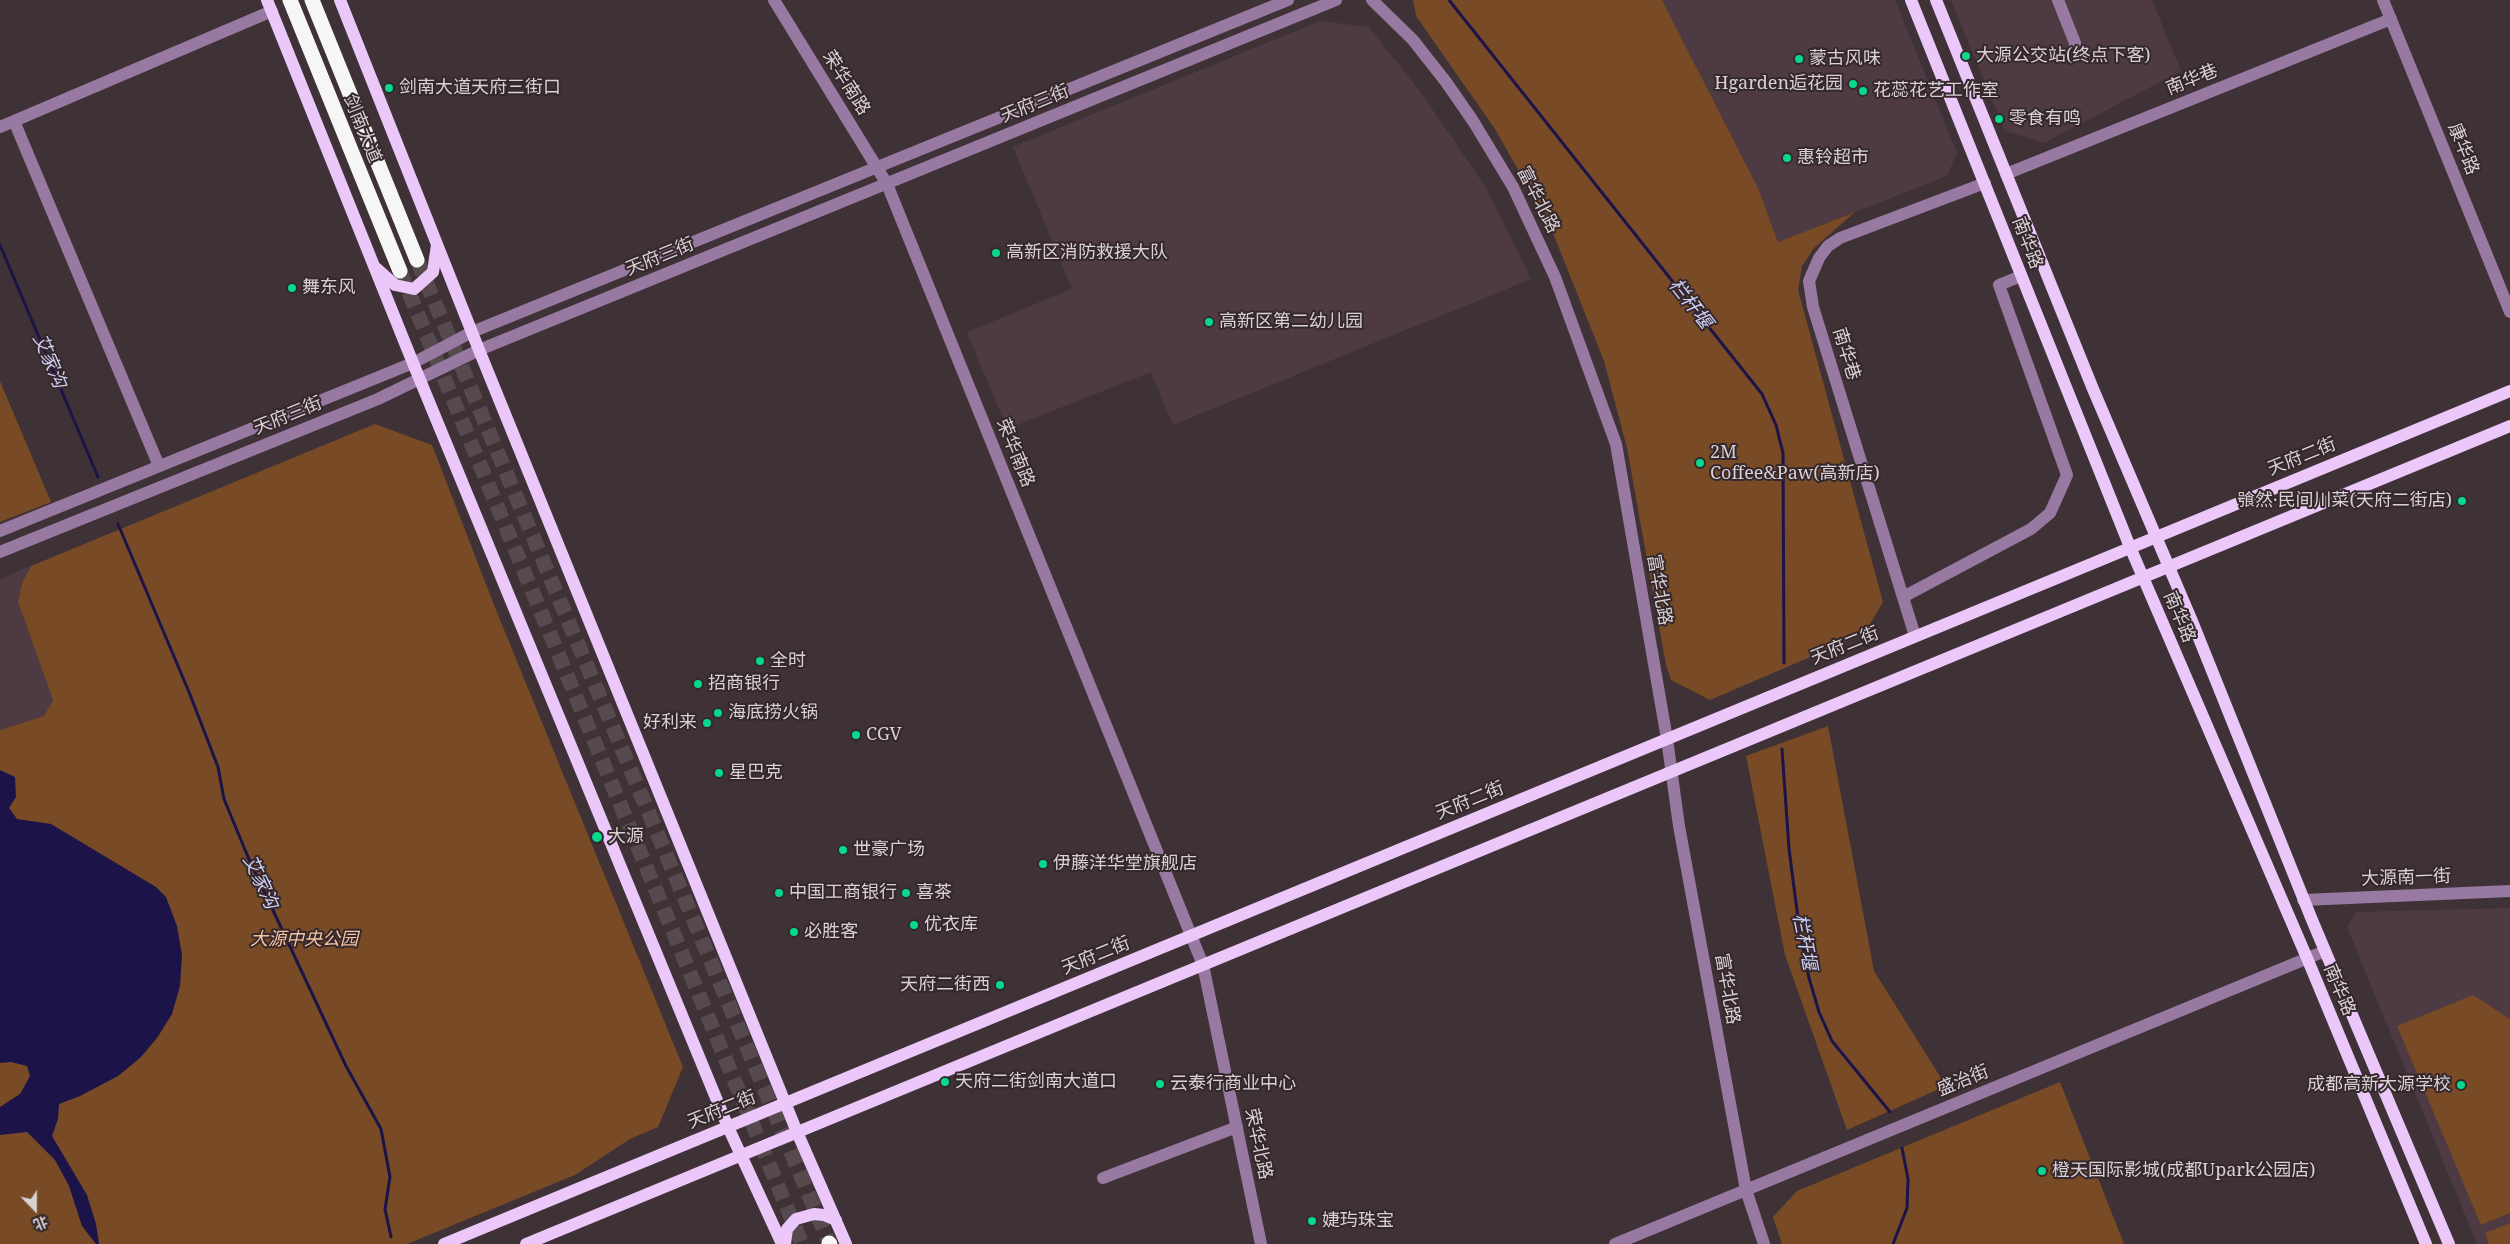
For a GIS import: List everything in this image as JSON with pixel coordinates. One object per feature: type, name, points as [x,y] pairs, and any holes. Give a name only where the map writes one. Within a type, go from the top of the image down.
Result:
[{"type":"highway","name":"剑南大道","points":[[290,0],[400,271]]},
{"type":"highway","name":"剑南大道","points":[[312,0],[417,260]]},
{"type":"main road","points":[[340,0],[479,350],[797,1132],[846,1244]]},
{"type":"main road","name":"南华路","points":[[1912,0],[2130,547],[2307,958],[2426,1244]]},
{"type":"main road","name":"南华路","points":[[1936,0],[2093,389],[2170,566],[2324,951],[2449,1244]]},
{"type":"main road","points":[[270,6],[413,363],[728,1127],[782,1244]]},
{"type":"main road","points":[[374,267],[395,285],[414,289],[433,272],[437,245]]},
{"type":"main road","name":"天府二街","points":[[444,1244],[2510,390]]},
{"type":"main road","points":[[526,1244],[2510,426]]},
{"type":"main road","points":[[785,1244],[787,1230],[796,1218],[824,1214],[836,1220]]},
{"type":"street","name":"荣华南路","points":[[774,0],[887,184],[1191,935]]},
{"type":"street","name":"天府三街","points":[[0,531],[413,363],[472,332],[1288,0]]},
{"type":"street","name":"天府三街","points":[[0,552],[378,399],[479,350],[1336,0]]},
{"type":"street","name":"富华北路","points":[[1372,0],[1413,40],[1473,121],[1512,187],[1556,277],[1616,444],[1667,739],[1679,826],[1746,1190],[1764,1244]]},
{"type":"street","points":[[2058,0],[2075,43]]},
{"type":"street","name":"康华路","points":[[2383,0],[2510,312]]},
{"type":"street","points":[[0,127],[270,6]]},
{"type":"street","name":"南华巷","points":[[2006,174],[2391,19]]},
{"type":"street","points":[[14,121],[159,466]]},
{"type":"street","name":"南华巷","points":[[1915,636],[1813,306],[1809,281],[1819,258],[1828,246],[1840,238],[1985,184]]},
{"type":"street","points":[[1903,597],[2031,529],[2050,513],[2067,475],[1999,285],[2021,276]]},
{"type":"street","name":"大源南一街","points":[[2304,900],[2510,891]]},
{"type":"street","name":"荣华北路","points":[[1191,935],[1203,965],[1262,1244]]},
{"type":"street","name":"盛治街","points":[[1615,1244],[2324,951]]},
{"type":"street","points":[[1102,1178],[1237,1127]]},
{"type":"shaded area","points":[[1662,0],[1895,0],[1957,153],[1947,176],[1778,242],[1758,188]]},
{"type":"shaded area","points":[[1951,0],[2152,0],[2181,71],[2044,143],[2005,131]]},
{"type":"shaded area","points":[[1320,21],[1369,27],[1422,94],[1485,186],[1531,279],[1173,425],[1151,372],[1007,429],[967,332],[1072,289],[1013,147]]},
{"type":"shaded area","points":[[31,566],[22,583],[18,602],[53,700],[44,716],[0,730],[0,579]]},
{"type":"shaded area","points":[[0,770],[15,777],[16,797],[9,808],[17,819],[51,824],[156,887],[166,897],[177,926],[182,955],[180,986],[172,1014],[157,1038],[140,1058],[118,1076],[80,1096],[59,1104],[58,1119],[52,1136],[87,1195],[96,1224],[99,1244],[96,1244],[82,1226],[69,1186],[55,1160],[27,1132],[0,1135],[0,1107],[20,1094],[30,1076],[27,1066],[11,1062],[0,1063]]},
{"type":"shaded area","name":"成都高新大源学校","points":[[2510,908],[2510,1244],[2477,1244],[2347,927],[2356,912]]},
{"type":"green space","points":[[1413,0],[1662,0],[1758,188],[1778,242],[1855,212],[1814,248],[1802,266],[1798,290],[1883,602],[1864,634],[1710,700],[1671,680],[1666,665],[1627,448],[1604,361],[1551,228],[1495,129],[1416,16]]},
{"type":"green space","points":[[0,381],[51,502],[0,522]]},
{"type":"green space","name":"大源中央公园","points":[[375,424],[432,445],[496,610],[683,1067],[658,1127],[630,1139],[575,1175],[407,1244],[0,1244],[0,730],[44,716],[53,700],[18,602],[22,583],[31,566]]},
{"type":"green space","points":[[1828,726],[1874,971],[1946,1086],[1847,1130],[1785,955],[1746,756]]},
{"type":"green space","points":[[2473,995],[2510,1019],[2510,1213],[2481,1225],[2397,1026]]},
{"type":"green space","points":[[2060,1082],[2124,1244],[1782,1244],[1773,1217],[1797,1191]]},
{"type":"green space","points":[[2510,1223],[2510,1244],[2489,1244],[2485,1233]]},
{"type":"waterway","name":"栏杆堰","points":[[1449,0],[1762,394],[1776,425],[1783,453],[1784,663]]},
{"type":"waterway","name":"艾家沟","points":[[0,245],[98,477]]},
{"type":"waterway","name":"艾家沟","points":[[118,524],[189,692],[218,767],[224,799],[248,857],[346,1066],[381,1129],[390,1177],[385,1209],[391,1237]]},
{"type":"waterway","name":"栏杆堰","points":[[1782,749],[1789,849],[1799,926],[1809,978],[1819,1012],[1832,1041],[1890,1112]]},
{"type":"waterway","name":"栏杆堰","points":[[1893,1244],[1907,1208],[1908,1179],[1902,1148]]},
{"type":"tunnel","points":[[417,260],[829,1243]]},
{"type":"tunnel","points":[[400,271],[802,1244]]},
{"type":"place","name":"大源公交站(终点下客)","points":[[1966,56]]},
{"type":"place","name":"蒙古风味","points":[[1799,59]]},
{"type":"place","name":"Hgarden逅花园","points":[[1853,84]]},
{"type":"place","name":"剑南大道天府三街口","points":[[389,88]]},
{"type":"place","name":"花蕊花艺工作室","points":[[1863,91]]},
{"type":"place","name":"零食有鸣","points":[[1999,119]]},
{"type":"place","name":"惠铃超市","points":[[1787,158]]},
{"type":"place","name":"高新区消防救援大队","points":[[996,253]]},
{"type":"place","name":"舞东风","points":[[292,288]]},
{"type":"place","name":"高新区第二幼儿园","points":[[1209,322]]},
{"type":"place","name":"2M Coffee&Paw(高新店)","points":[[1700,463]]},
{"type":"place","name":"飸然·民间川菜(天府二街店)","points":[[2462,501]]},
{"type":"place","name":"全时","points":[[760,661]]},
{"type":"place","name":"招商银行","points":[[698,684]]},
{"type":"place","name":"海底捞火锅","points":[[718,713]]},
{"type":"place","name":"好利来","points":[[707,723]]},
{"type":"place","name":"CGV","points":[[856,735]]},
{"type":"place","name":"星巴克","points":[[719,773]]},
{"type":"place","name":"大源","points":[[597,837]]},
{"type":"place","name":"世豪广场","points":[[843,850]]},
{"type":"place","name":"伊藤洋华堂旗舰店","points":[[1043,864]]},
{"type":"place","name":"中国工商银行","points":[[779,893]]},
{"type":"place","name":"喜茶","points":[[906,893]]},
{"type":"place","name":"优衣库","points":[[914,925]]},
{"type":"place","name":"必胜客","points":[[794,932]]},
{"type":"place","name":"天府二街西","points":[[1000,985]]},
{"type":"place","name":"天府二街剑南大道口","points":[[945,1082]]},
{"type":"place","name":"云泰行商业中心","points":[[1160,1084]]},
{"type":"place","name":"成都高新大源学校","points":[[2461,1085]]},
{"type":"place","name":"橙天国际影城(成都Upark公园店)","points":[[2042,1171]]},
{"type":"place","name":"婕玙珠宝","points":[[1312,1221]]}]
